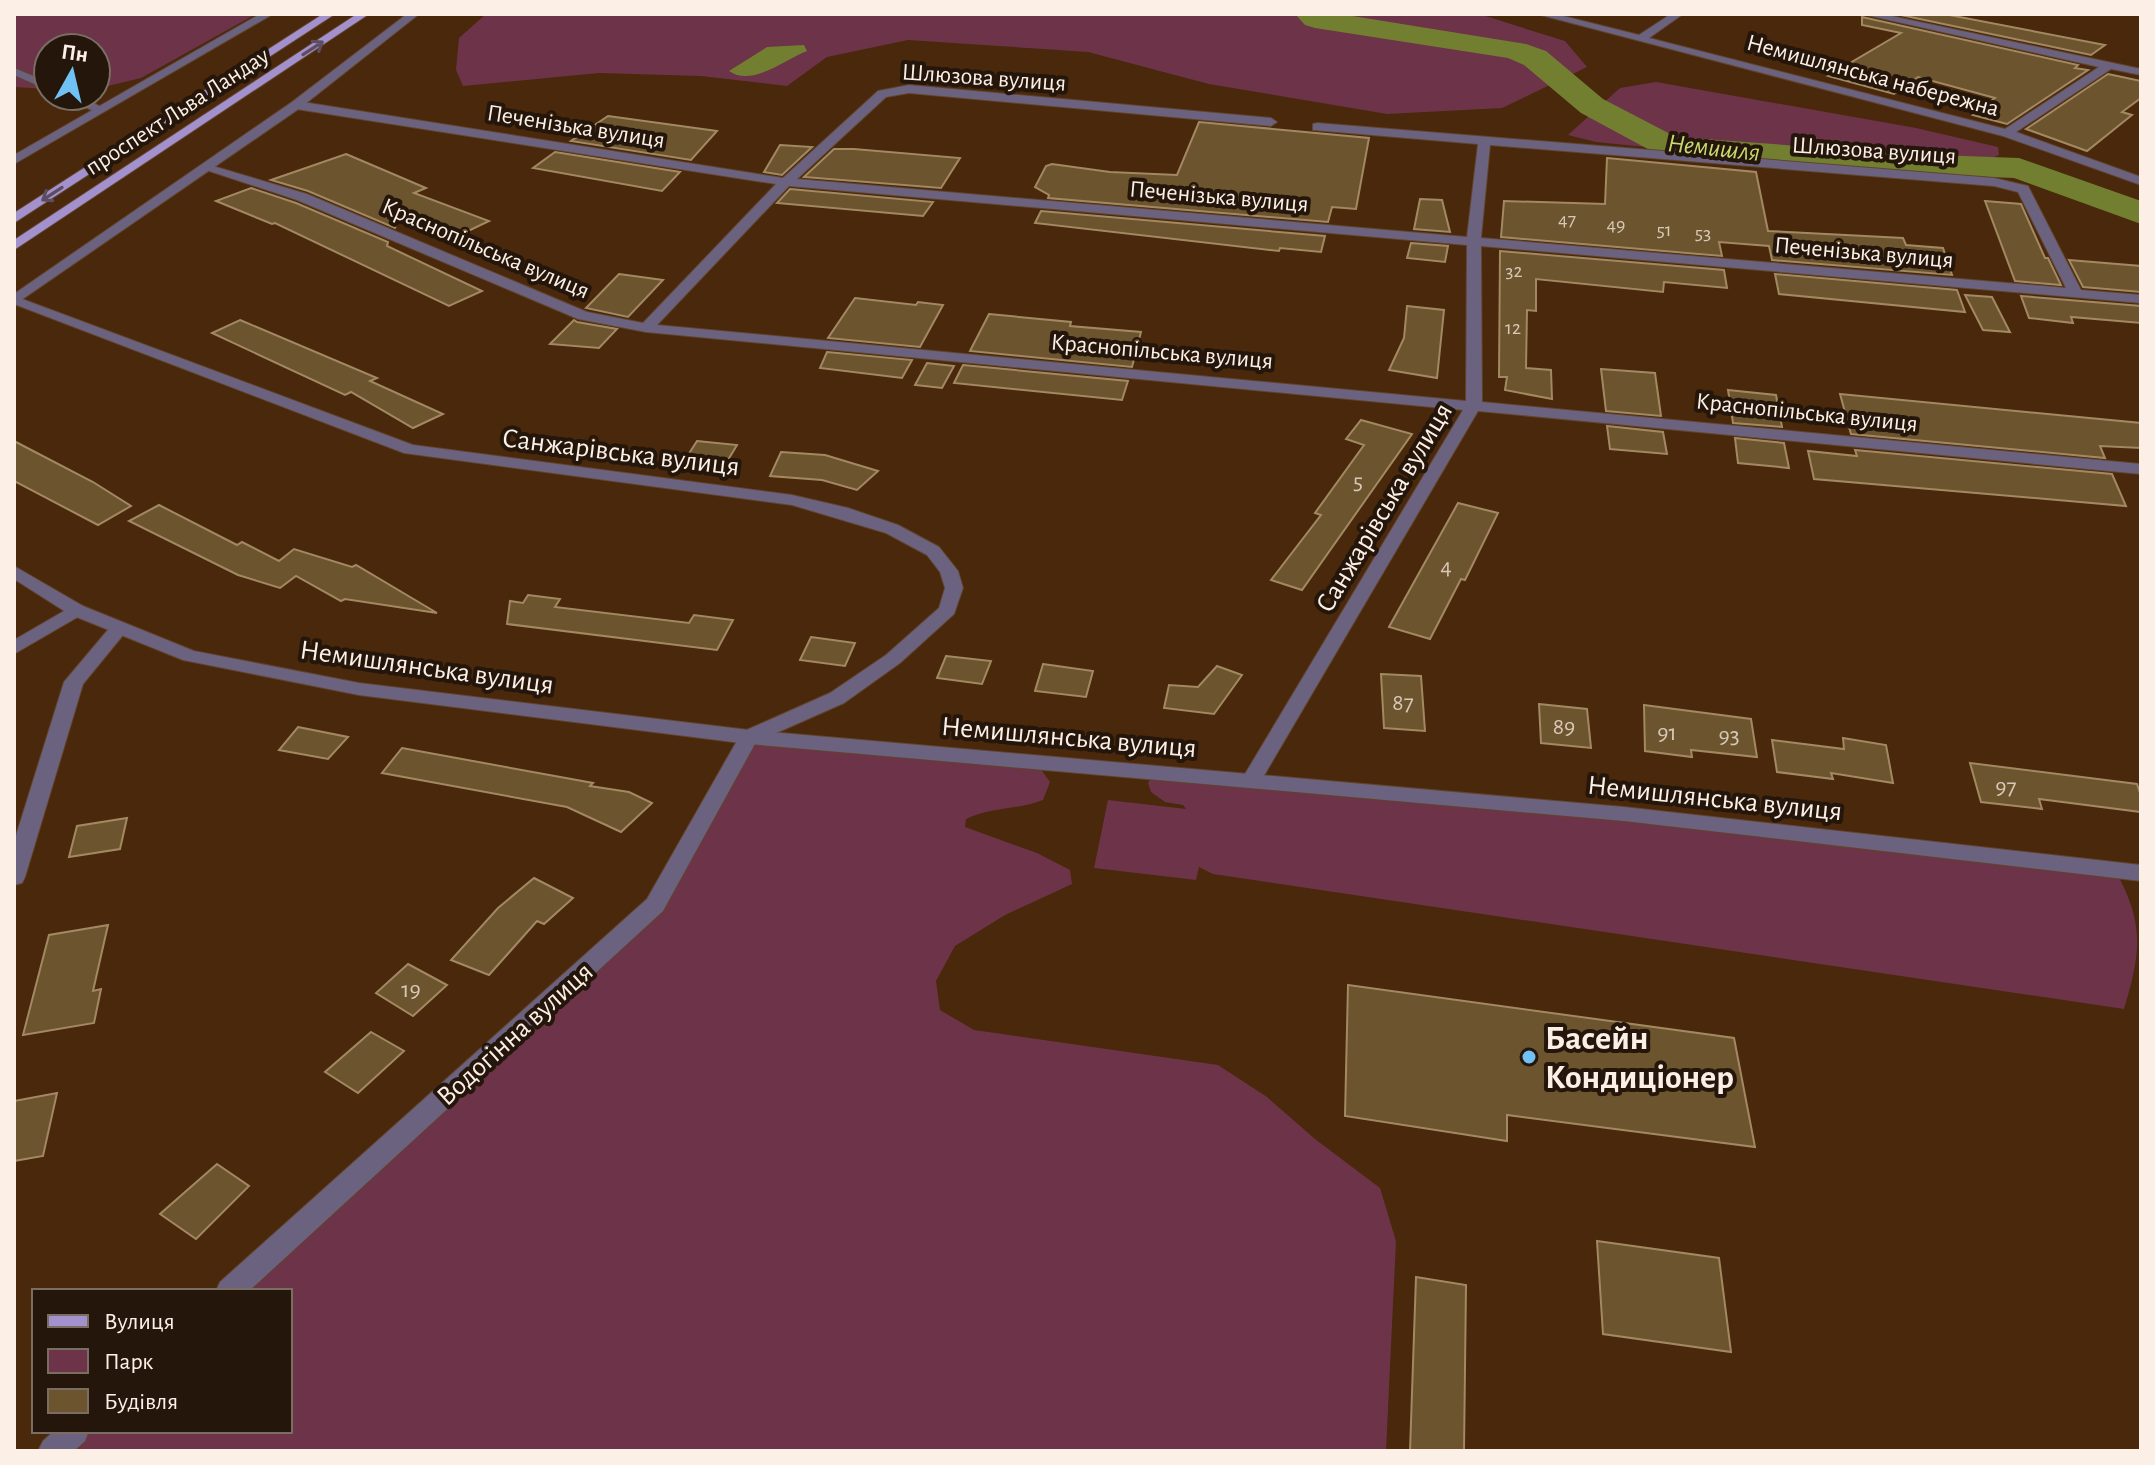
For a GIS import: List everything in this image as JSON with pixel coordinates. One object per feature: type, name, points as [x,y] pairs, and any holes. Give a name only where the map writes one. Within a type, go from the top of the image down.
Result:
[{"type":"main road","name":"проспект Льва Ландау","points":[[14,219],[330,14]]},
{"type":"main road","name":"проспект Льва Ландау","points":[[14,246],[364,14]]},
{"type":"street","points":[[112,102],[268,14]]},
{"type":"street","name":"Немишлянська набережна","points":[[1542,14],[2007,133],[2141,181]]},
{"type":"street","points":[[1642,38],[1678,14]]},
{"type":"street","points":[[1867,14],[2141,72]]},
{"type":"street","points":[[15,300],[296,105],[410,17]]},
{"type":"street","points":[[2007,133],[2109,65]]},
{"type":"street","name":"Шлюзова вулиця","points":[[646,328],[786,182],[882,94],[909,89],[1271,122]]},
{"type":"street","name":"Печенізька вулиця","points":[[296,105],[786,182],[2141,299]]},
{"type":"street","points":[[14,160],[94,112]]},
{"type":"street","name":"Шлюзова вулиця","points":[[1317,127],[1994,182],[2023,189],[2076,293]]},
{"type":"street","name":"Санжарівська вулиця","points":[[1252,779],[1474,404],[1474,239],[1484,142]]},
{"type":"street","name":"Краснопільська вулиця","points":[[206,168],[302,197],[583,316],[646,328],[2141,469]]},
{"type":"street","name":"Санжарівська вулиця","points":[[15,300],[410,450],[792,500],[842,512],[892,529],[933,551],[949,571],[954,588],[947,610],[893,659],[837,698],[749,737]]},
{"type":"street","name":"Немишлянська вулиця","points":[[14,571],[76,610],[190,656],[359,689],[749,737],[1624,814],[2141,873]]},
{"type":"street","points":[[14,648],[76,610]]},
{"type":"street","points":[[14,877],[74,682],[119,629]]},
{"type":"street","name":"Водогінна вулиця","points":[[232,1289],[655,905],[749,737]]},
{"type":"street","points":[[53,1451],[73,1433]]},
{"type":"green space","points":[[14,14],[256,14],[141,78],[112,85],[112,32],[32,32],[32,88],[14,87]]},
{"type":"green space","points":[[486,14],[1479,14],[1565,41],[1587,67],[1502,108],[1387,114],[1209,84],[1088,52],[908,40],[827,57],[787,86],[701,76],[599,73],[463,86],[456,70],[459,38]]},
{"type":"green space","points":[[1656,82],[1916,128],[1998,147],[1999,155],[1960,171],[1655,148],[1596,142],[1568,135],[1620,88]]},
{"type":"green space","points":[[749,737],[1035,761],[1050,782],[1043,800],[975,815],[966,819],[965,827],[1037,853],[1070,870],[1072,884],[1005,915],[955,946],[936,981],[940,1010],[974,1030],[1218,1065],[1267,1097],[1315,1139],[1380,1188],[1396,1241],[1386,1451],[53,1451],[73,1433],[292,1433],[292,1289],[231,1289],[655,905]]},
{"type":"green space","points":[[1156,771],[2115,870],[2136,923],[2134,971],[2124,1009],[1213,874],[1199,867],[1196,880],[1094,868],[1108,800],[1186,809],[1183,805],[1165,802],[1151,792],[1148,783]]},
{"type":"shaded area","points":[[804,45],[807,51],[767,71],[747,76],[729,71],[767,47]]},
{"type":"building","points":[[1896,14],[1944,14],[2105,45],[2091,55]]},
{"type":"building","points":[[1862,17],[2078,65],[2075,68],[2088,70],[2007,124],[1973,115],[1995,98],[1918,77],[1894,94],[1828,76],[1901,33],[1862,25]]},
{"type":"building","points":[[2108,74],[2141,81],[2141,98],[2122,112],[2132,115],[2087,151],[2026,129]]},
{"type":"building","points":[[608,116],[717,131],[691,160],[571,141]]},
{"type":"building","points":[[1199,122],[1369,138],[1356,209],[1332,207],[1328,222],[1048,198],[1049,195],[1035,187],[1046,166],[1052,164],[1110,172],[1177,175]]},
{"type":"building","points":[[780,145],[812,147],[782,175],[764,172]]},
{"type":"building","points":[[834,149],[960,158],[941,188],[804,177]]},
{"type":"building","points":[[555,152],[680,172],[662,191],[533,168]]},
{"type":"building","points":[[346,154],[426,188],[414,193],[489,221],[460,235],[402,211],[395,228],[308,191],[271,180]]},
{"type":"building","points":[[1607,158],[1756,172],[1768,231],[1903,238],[1906,245],[1943,248],[1952,275],[1772,260],[1769,246],[1719,242],[1722,256],[1501,237],[1504,201],[1605,204]]},
{"type":"building","points":[[251,188],[296,203],[388,242],[387,246],[482,291],[449,306],[275,223],[216,201]]},
{"type":"building","points":[[790,189],[933,202],[923,216],[777,203]]},
{"type":"building","points":[[1420,199],[1442,200],[1450,232],[1414,229]]},
{"type":"building","points":[[1985,201],[2021,204],[2061,285],[2015,281]]},
{"type":"building","points":[[1041,211],[1325,236],[1321,252],[1280,248],[1279,251],[1035,223]]},
{"type":"building","points":[[1411,243],[1448,246],[1445,262],[1407,258]]},
{"type":"building","points":[[1500,251],[1724,270],[1727,288],[1664,282],[1663,292],[1536,279],[1536,311],[1527,310],[1526,368],[1551,370],[1552,399],[1505,390],[1507,377],[1499,377]]},
{"type":"building","points":[[2069,260],[2141,266],[2141,292],[2083,287]]},
{"type":"building","points":[[619,274],[663,280],[628,317],[586,308]]},
{"type":"building","points":[[1775,274],[1957,290],[1965,312],[1779,294]]},
{"type":"building","points":[[1965,295],[1992,297],[2010,332],[1983,330]]},
{"type":"building","points":[[2021,296],[2141,306],[2141,323],[2071,317],[2073,323],[2029,318]]},
{"type":"building","points":[[855,298],[943,305],[920,347],[828,338]]},
{"type":"building","points":[[1407,306],[1444,310],[1437,378],[1389,370],[1404,338]]},
{"type":"building","points":[[989,314],[1141,332],[1132,367],[970,351]]},
{"type":"building","points":[[240,320],[377,378],[370,381],[443,414],[413,428],[351,392],[345,395],[212,333]]},
{"type":"building","points":[[574,320],[617,329],[599,348],[550,344]]},
{"type":"building","points":[[827,352],[912,360],[902,378],[820,368]]},
{"type":"building","points":[[927,363],[954,366],[942,388],[915,385]]},
{"type":"building","points":[[963,365],[1128,381],[1122,400],[954,383]]},
{"type":"building","points":[[1601,369],[1655,373],[1661,416],[1606,411]]},
{"type":"building","points":[[1728,390],[1776,395],[1782,427],[1733,423]]},
{"type":"building","points":[[1840,394],[2141,423],[2141,448],[2100,446],[2105,458],[1851,434]]},
{"type":"building","points":[[1361,420],[1412,434],[1302,590],[1271,580],[1321,515],[1315,513],[1364,445],[1346,439]]},
{"type":"building","points":[[1607,426],[1663,432],[1667,454],[1610,449]]},
{"type":"building","points":[[1735,438],[1784,443],[1789,468],[1738,463]]},
{"type":"building","points":[[14,441],[93,482],[131,506],[98,525],[14,481]]},
{"type":"building","points":[[697,441],[737,445],[722,470],[681,466]]},
{"type":"building","points":[[1855,450],[2112,474],[2126,506],[1814,479],[1808,451],[1857,456]]},
{"type":"building","points":[[781,452],[825,455],[878,471],[857,490],[822,480],[770,476]]},
{"type":"building","points":[[1458,503],[1498,513],[1465,580],[1461,579],[1430,639],[1389,627]]},
{"type":"building","points":[[159,505],[237,545],[242,542],[279,561],[294,549],[352,567],[356,565],[437,613],[345,599],[341,601],[296,576],[280,588],[238,575],[129,521]]},
{"type":"building","points":[[528,595],[560,599],[555,607],[689,623],[694,615],[733,620],[717,650],[507,624],[510,601],[523,603]]},
{"type":"building","points":[[811,637],[855,643],[845,666],[800,660]]},
{"type":"building","points":[[946,656],[991,661],[982,684],[937,678]]},
{"type":"building","points":[[1043,664],[1093,671],[1086,697],[1035,691]]},
{"type":"building","points":[[1217,666],[1242,675],[1214,714],[1164,708],[1169,685],[1198,687]]},
{"type":"building","points":[[1381,674],[1421,676],[1425,731],[1384,728]]},
{"type":"building","points":[[1539,704],[1587,709],[1591,748],[1541,743]]},
{"type":"building","points":[[1644,705],[1751,719],[1757,757],[1691,750],[1692,757],[1645,751]]},
{"type":"building","points":[[298,727],[348,737],[328,759],[279,750]]},
{"type":"building","points":[[1843,738],[1886,745],[1893,783],[1831,773],[1833,779],[1777,772],[1772,740],[1844,749]]},
{"type":"building","points":[[402,748],[593,783],[590,786],[629,792],[652,803],[621,832],[567,807],[382,773]]},
{"type":"building","points":[[1970,763],[2137,784],[2141,812],[2039,799],[2042,809],[1981,802]]},
{"type":"building","points":[[127,818],[120,849],[69,857],[77,826]]},
{"type":"building","points":[[534,878],[573,898],[544,924],[537,921],[489,975],[451,960],[498,908]]},
{"type":"building","points":[[108,925],[93,991],[101,989],[94,1023],[23,1035],[49,935]]},
{"type":"building","points":[[408,964],[447,985],[413,1016],[376,993]]},
{"type":"building","points":[[1348,985],[1734,1038],[1755,1147],[1507,1115],[1507,1141],[1345,1116]]},
{"type":"building","points":[[371,1032],[404,1051],[358,1093],[325,1072]]},
{"type":"building","points":[[57,1093],[43,1156],[14,1161],[14,1101]]},
{"type":"building","points":[[217,1164],[249,1186],[196,1239],[160,1214]]},
{"type":"building","points":[[1597,1241],[1719,1258],[1731,1352],[1603,1334]]},
{"type":"building","points":[[1416,1277],[1466,1285],[1464,1451],[1410,1451]]},
{"type":"waterway","name":"Немишля","points":[[1310,14],[1315,19],[1515,50],[1535,58],[1592,106],[1669,147],[1909,164],[2019,168],[2141,213]]},
{"type":"place","name":"Басейн Кондиціонер","points":[[1529,1057]]}]
